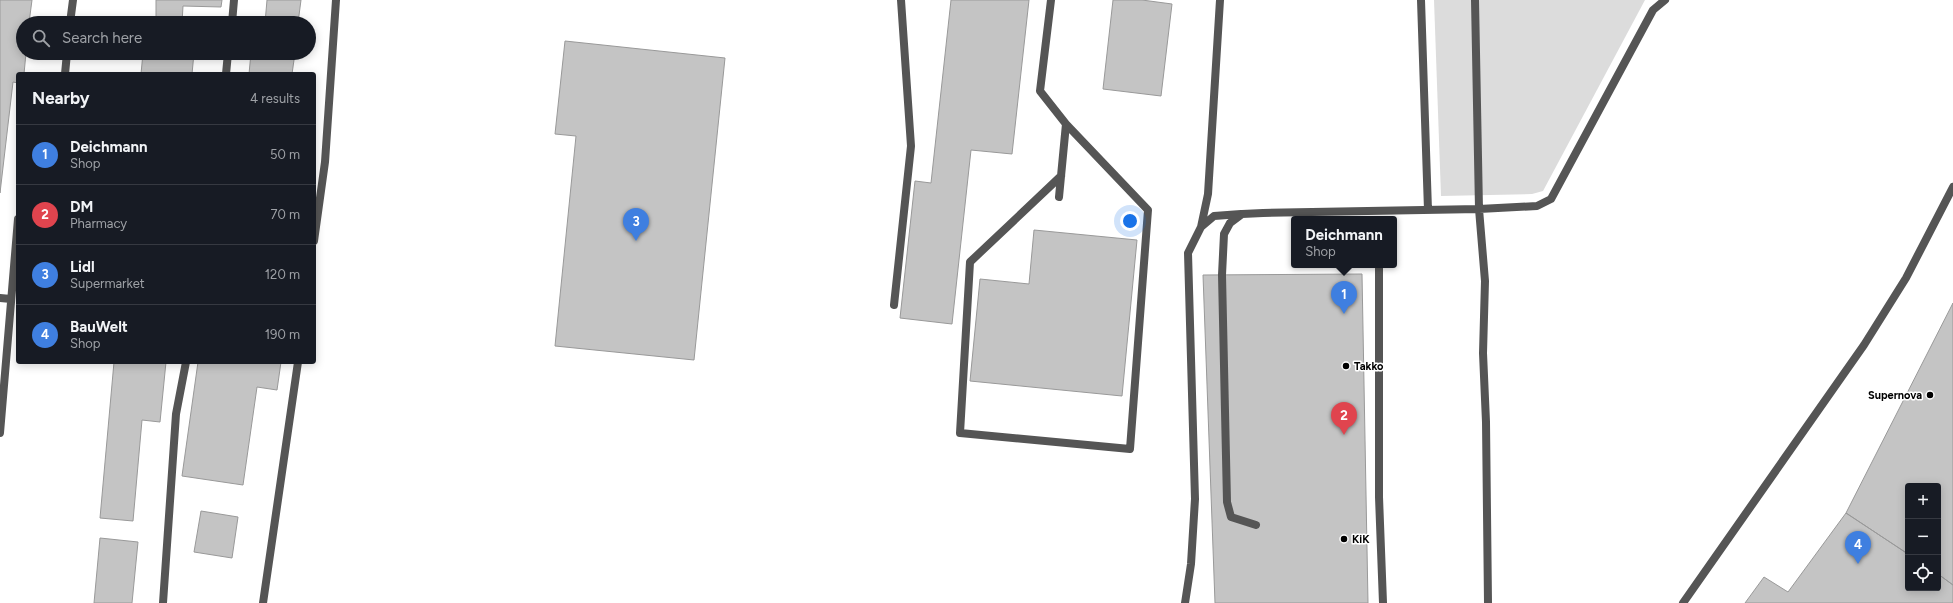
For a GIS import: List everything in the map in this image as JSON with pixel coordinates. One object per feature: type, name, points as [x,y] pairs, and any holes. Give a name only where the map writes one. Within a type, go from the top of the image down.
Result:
[{"type":"lane","points":[[71,16],[73,0]]},
{"type":"lane","points":[[233,16],[234,0]]},
{"type":"lane","points":[[316,225],[324,162],[336,0]]},
{"type":"lane","points":[[894,305],[911,146],[901,0]]},
{"type":"lane","points":[[1050,0],[1040,91],[1066,124],[1148,210],[1130,449],[960,433],[970,262],[1061,176]]},
{"type":"lane","points":[[1184,603],[1192,564],[1195,499],[1188,253],[1201,227],[1208,194],[1220,0]]},
{"type":"lane","points":[[1421,0],[1428,210]]},
{"type":"lane","points":[[1476,0],[1480,209],[1485,281],[1483,353],[1486,422],[1488,603]]},
{"type":"lane","points":[[1201,227],[1214,216],[1242,214],[1380,215],[1428,210],[1537,206],[1551,199],[1653,10],[1666,0]]},
{"type":"lane","points":[[65,72],[66,60]]},
{"type":"lane","points":[[226,72],[227,60]]},
{"type":"lane","points":[[1059,197],[1066,124]]},
{"type":"lane","points":[[1682,603],[1864,345],[1906,278],[1953,187]]},
{"type":"lane","points":[[1242,214],[1230,223],[1224,234],[1222,275],[1227,502],[1231,517],[1256,526]]},
{"type":"lane","points":[[0,433],[16,242]]},
{"type":"lane","points":[[1379,268],[1379,497],[1383,603]]},
{"type":"lane","points":[[0,298],[11,299]]},
{"type":"lane","points":[[163,603],[176,414],[186,364]]},
{"type":"lane","points":[[263,603],[298,364]]},
{"type":"shaded area","points":[[1434,0],[1645,0],[1543,191],[1532,194],[1441,196]]},
{"type":"building","points":[[0,0],[32,0],[30,16],[16,16],[16,60],[25,60],[24,72],[16,72],[16,83],[13,82],[0,193]]},
{"type":"building","points":[[156,0],[222,0],[221,7],[183,6],[182,16],[156,16]]},
{"type":"building","points":[[267,0],[301,0],[299,16],[266,16]]},
{"type":"building","points":[[951,0],[1029,0],[1012,154],[971,150],[952,324],[900,318],[915,181],[931,183]]},
{"type":"building","points":[[1113,0],[1142,0],[1172,4],[1161,96],[1103,89]]},
{"type":"building","points":[[565,41],[725,58],[694,360],[555,346],[576,136],[555,134]]},
{"type":"building","points":[[142,60],[193,60],[192,72],[141,72]]},
{"type":"building","points":[[250,60],[294,60],[292,72],[249,72]]},
{"type":"building","points":[[1034,230],[1137,240],[1122,396],[970,381],[980,279],[1029,284]]},
{"type":"building","points":[[1362,274],[1368,603],[1215,603],[1203,275]]},
{"type":"building","name":"Supernova","points":[[1953,303],[1953,585],[1941,576],[1941,483],[1905,483],[1905,552],[1846,513]]},
{"type":"building","points":[[114,364],[166,364],[160,422],[142,420],[133,521],[100,518]]},
{"type":"building","points":[[198,364],[281,364],[277,390],[257,387],[243,485],[182,476]]},
{"type":"building","points":[[201,511],[238,517],[232,558],[194,552]]},
{"type":"building","points":[[1846,513],[1905,552],[1905,591],[1941,591],[1941,576],[1953,585],[1953,603],[1745,603],[1764,577],[1788,592]]},
{"type":"building","points":[[100,538],[138,542],[132,603],[94,603]]},
{"type":"place","name":"Lidl","points":[[636,241]]},
{"type":"place","name":"Deichmann","points":[[1344,314]]},
{"type":"place","name":"Takko","points":[[1346,366]]},
{"type":"place","name":"Supernova","points":[[1930,395]]},
{"type":"place","name":"DM","points":[[1344,435]]},
{"type":"place","name":"KiK","points":[[1344,539]]},
{"type":"place","name":"BauWelt","points":[[1858,564]]}]
